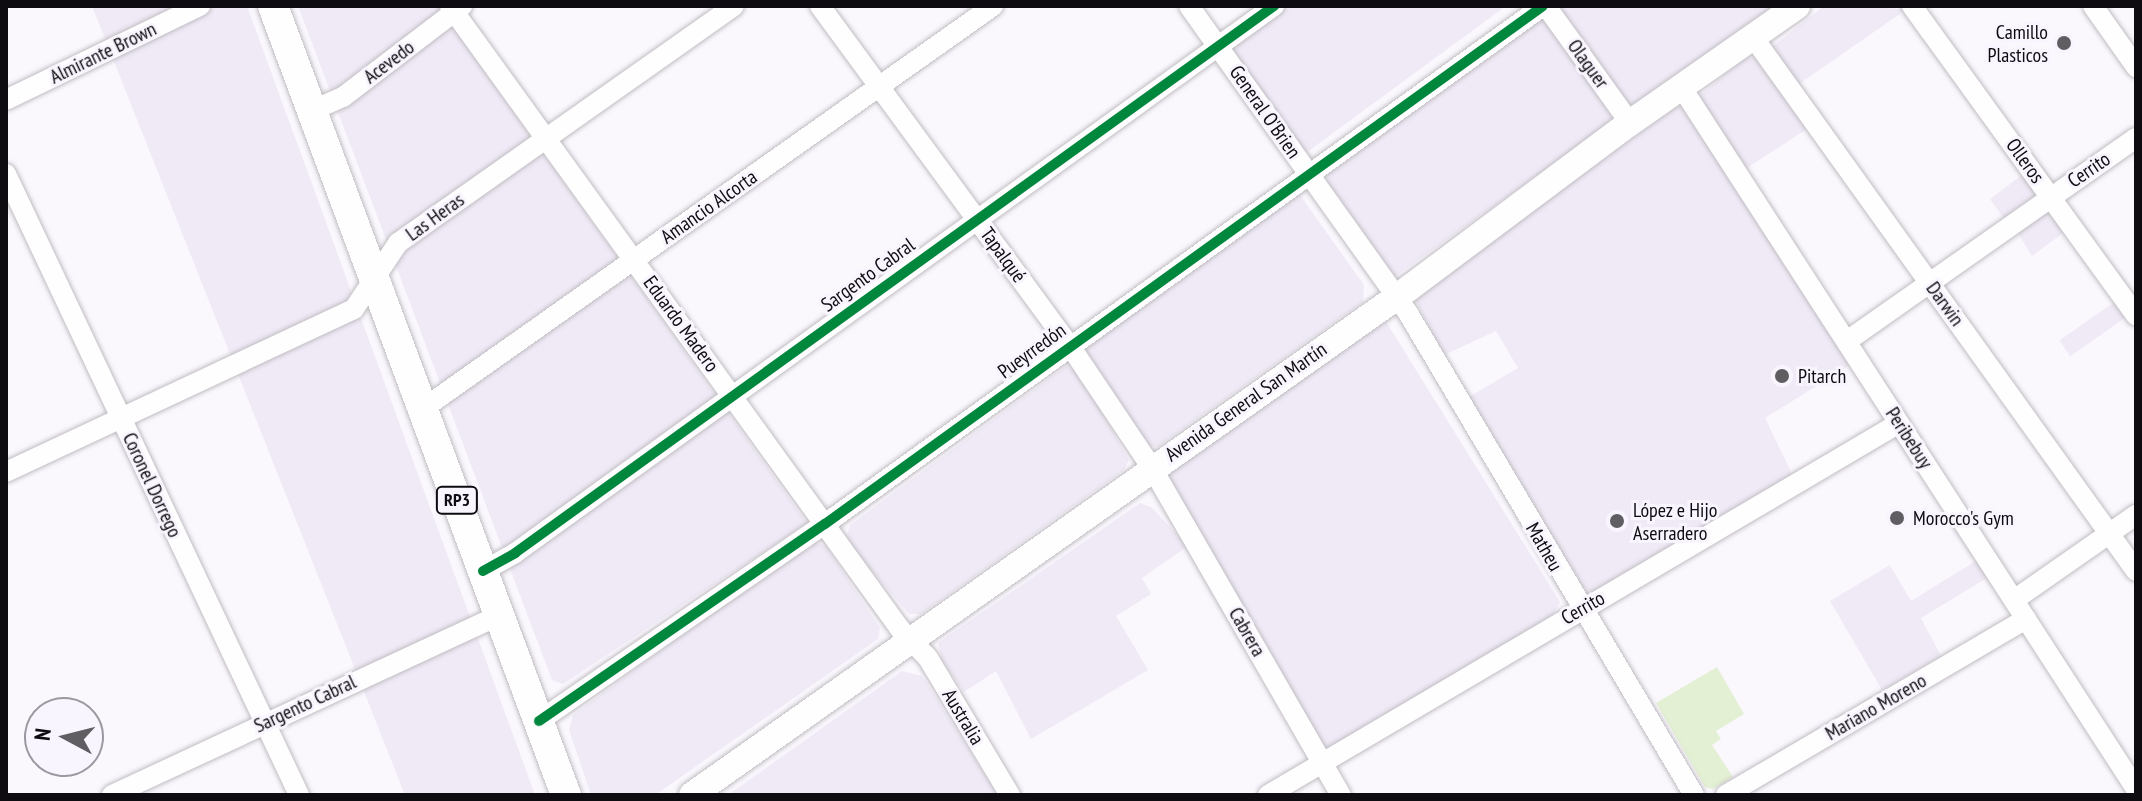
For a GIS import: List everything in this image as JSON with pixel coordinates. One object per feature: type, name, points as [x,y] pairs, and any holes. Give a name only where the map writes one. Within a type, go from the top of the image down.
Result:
[{"type":"highway","name":"RP3","points":[[273,6],[566,795]]},
{"type":"main road","name":"Avenida General San Martín","points":[[692,795],[1397,297],[1630,123],[1797,6]]},
{"type":"street","name":"Almirante Brown","points":[[6,100],[200,6]]},
{"type":"street","name":"Las Heras","points":[[6,472],[340,318],[354,309],[398,243],[734,6]]},
{"type":"street","name":"Tapalqué","points":[[820,6],[1070,346],[1152,468]]},
{"type":"street","name":"Amancio Alcorta","points":[[424,408],[993,6]]},
{"type":"street","name":"General O'Brien","points":[[1189,6],[1397,297]]},
{"type":"street","name":"Sargento Cabral","points":[[483,571],[733,397],[1274,6]]},
{"type":"street","name":"Olaguer","points":[[1545,6],[1630,123]]},
{"type":"street","name":"Pueyrredón","points":[[539,721],[825,524],[1545,6]]},
{"type":"street","name":"Olleros","points":[[1912,6],[2136,316]]},
{"type":"street","points":[[2093,6],[2136,67]]},
{"type":"street","name":"Acevedo","points":[[311,111],[343,97],[455,8]]},
{"type":"street","name":"Eduardo Madero","points":[[455,8],[912,641]]},
{"type":"street","name":"Darwin","points":[[1753,37],[2136,571]]},
{"type":"street","name":"Peribebuy","points":[[1682,88],[2136,789]]},
{"type":"street","name":"Cerrito","points":[[1847,341],[2136,138]]},
{"type":"street","name":"Coronel Dorrego","points":[[6,174],[299,795]]},
{"type":"street","name":"Matheu","points":[[1397,297],[1580,609],[1694,795]]},
{"type":"street","name":"Cerrito","points":[[1268,795],[1899,423]]},
{"type":"street","name":"Cabrera","points":[[1152,468],[1341,795]]},
{"type":"street","points":[[2014,600],[2136,515]]},
{"type":"street","name":"Sargento Cabral","points":[[112,795],[500,615]]},
{"type":"street","name":"Mariano Moreno","points":[[1726,795],[2026,619]]},
{"type":"street","name":"Australia","points":[[912,641],[928,658],[1010,795]]},
{"type":"shaded area","points":[[92,6],[247,6],[535,795],[405,795]]},
{"type":"shaded area","points":[[298,6],[438,6],[807,523],[563,684],[552,680]]},
{"type":"shaded area","points":[[1289,6],[1506,6],[1306,153],[1231,48]]},
{"type":"shaded area","points":[[1558,6],[1774,6],[1633,106],[1625,104]]},
{"type":"shaded area","points":[[1824,6],[1907,9],[1796,86],[1772,47]]},
{"type":"shaded area","points":[[1543,15],[1614,120],[1393,278],[1327,182],[1329,169]]},
{"type":"shaded area","points":[[1757,57],[1810,127],[1742,171],[1698,97],[1743,59]]},
{"type":"shaded area","points":[[1676,107],[1686,108],[1853,363],[1765,418],[1792,474],[1588,595],[1469,397],[1518,368],[1496,331],[1444,355],[1414,297]]},
{"type":"shaded area","points":[[2026,172],[2037,198],[2007,223],[1990,199]]},
{"type":"shaded area","points":[[1300,195],[1364,285],[1363,302],[1157,447],[1142,444],[1079,349],[1291,196]]},
{"type":"shaded area","points":[[2046,211],[2066,231],[2032,256],[2016,230]]},
{"type":"shaded area","points":[[2116,301],[2127,317],[2070,356],[2059,341]]},
{"type":"shaded area","points":[[1385,320],[1560,602],[1553,615],[1324,754],[1166,474]]},
{"type":"shaded area","points":[[1066,366],[1079,372],[1129,460],[1124,470],[921,614],[909,614],[846,540],[850,525]]},
{"type":"shaded area","points":[[1140,503],[1151,507],[1188,546],[1142,578],[1151,594],[1116,616],[1148,670],[1031,739],[996,671],[964,692],[942,660],[938,643]]},
{"type":"shaded area","points":[[809,542],[825,545],[880,628],[878,639],[655,795],[591,795],[569,730],[573,715]]},
{"type":"shaded area","points":[[1979,559],[1990,576],[1921,618],[1941,656],[1882,690],[1830,601],[1890,565],[1911,601]]},
{"type":"shaded area","points":[[902,671],[922,676],[998,795],[728,795]]},
{"type":"green space","points":[[1717,667],[1744,714],[1716,731],[1721,739],[1712,745],[1733,777],[1713,789],[1705,787],[1656,703]]},
{"type":"cycle path","points":[[483,571],[515,553],[1274,6]]},
{"type":"cycle path","points":[[539,721],[825,524],[1543,6]]},
{"type":"place","name":"Camillo Plasticos","points":[[2064,43]]},
{"type":"place","name":"Pitarch","points":[[1782,376]]},
{"type":"place","name":"Morocco's Gym","points":[[1897,518]]},
{"type":"place","name":"López e Hijo Aserradero","points":[[1617,521]]}]
